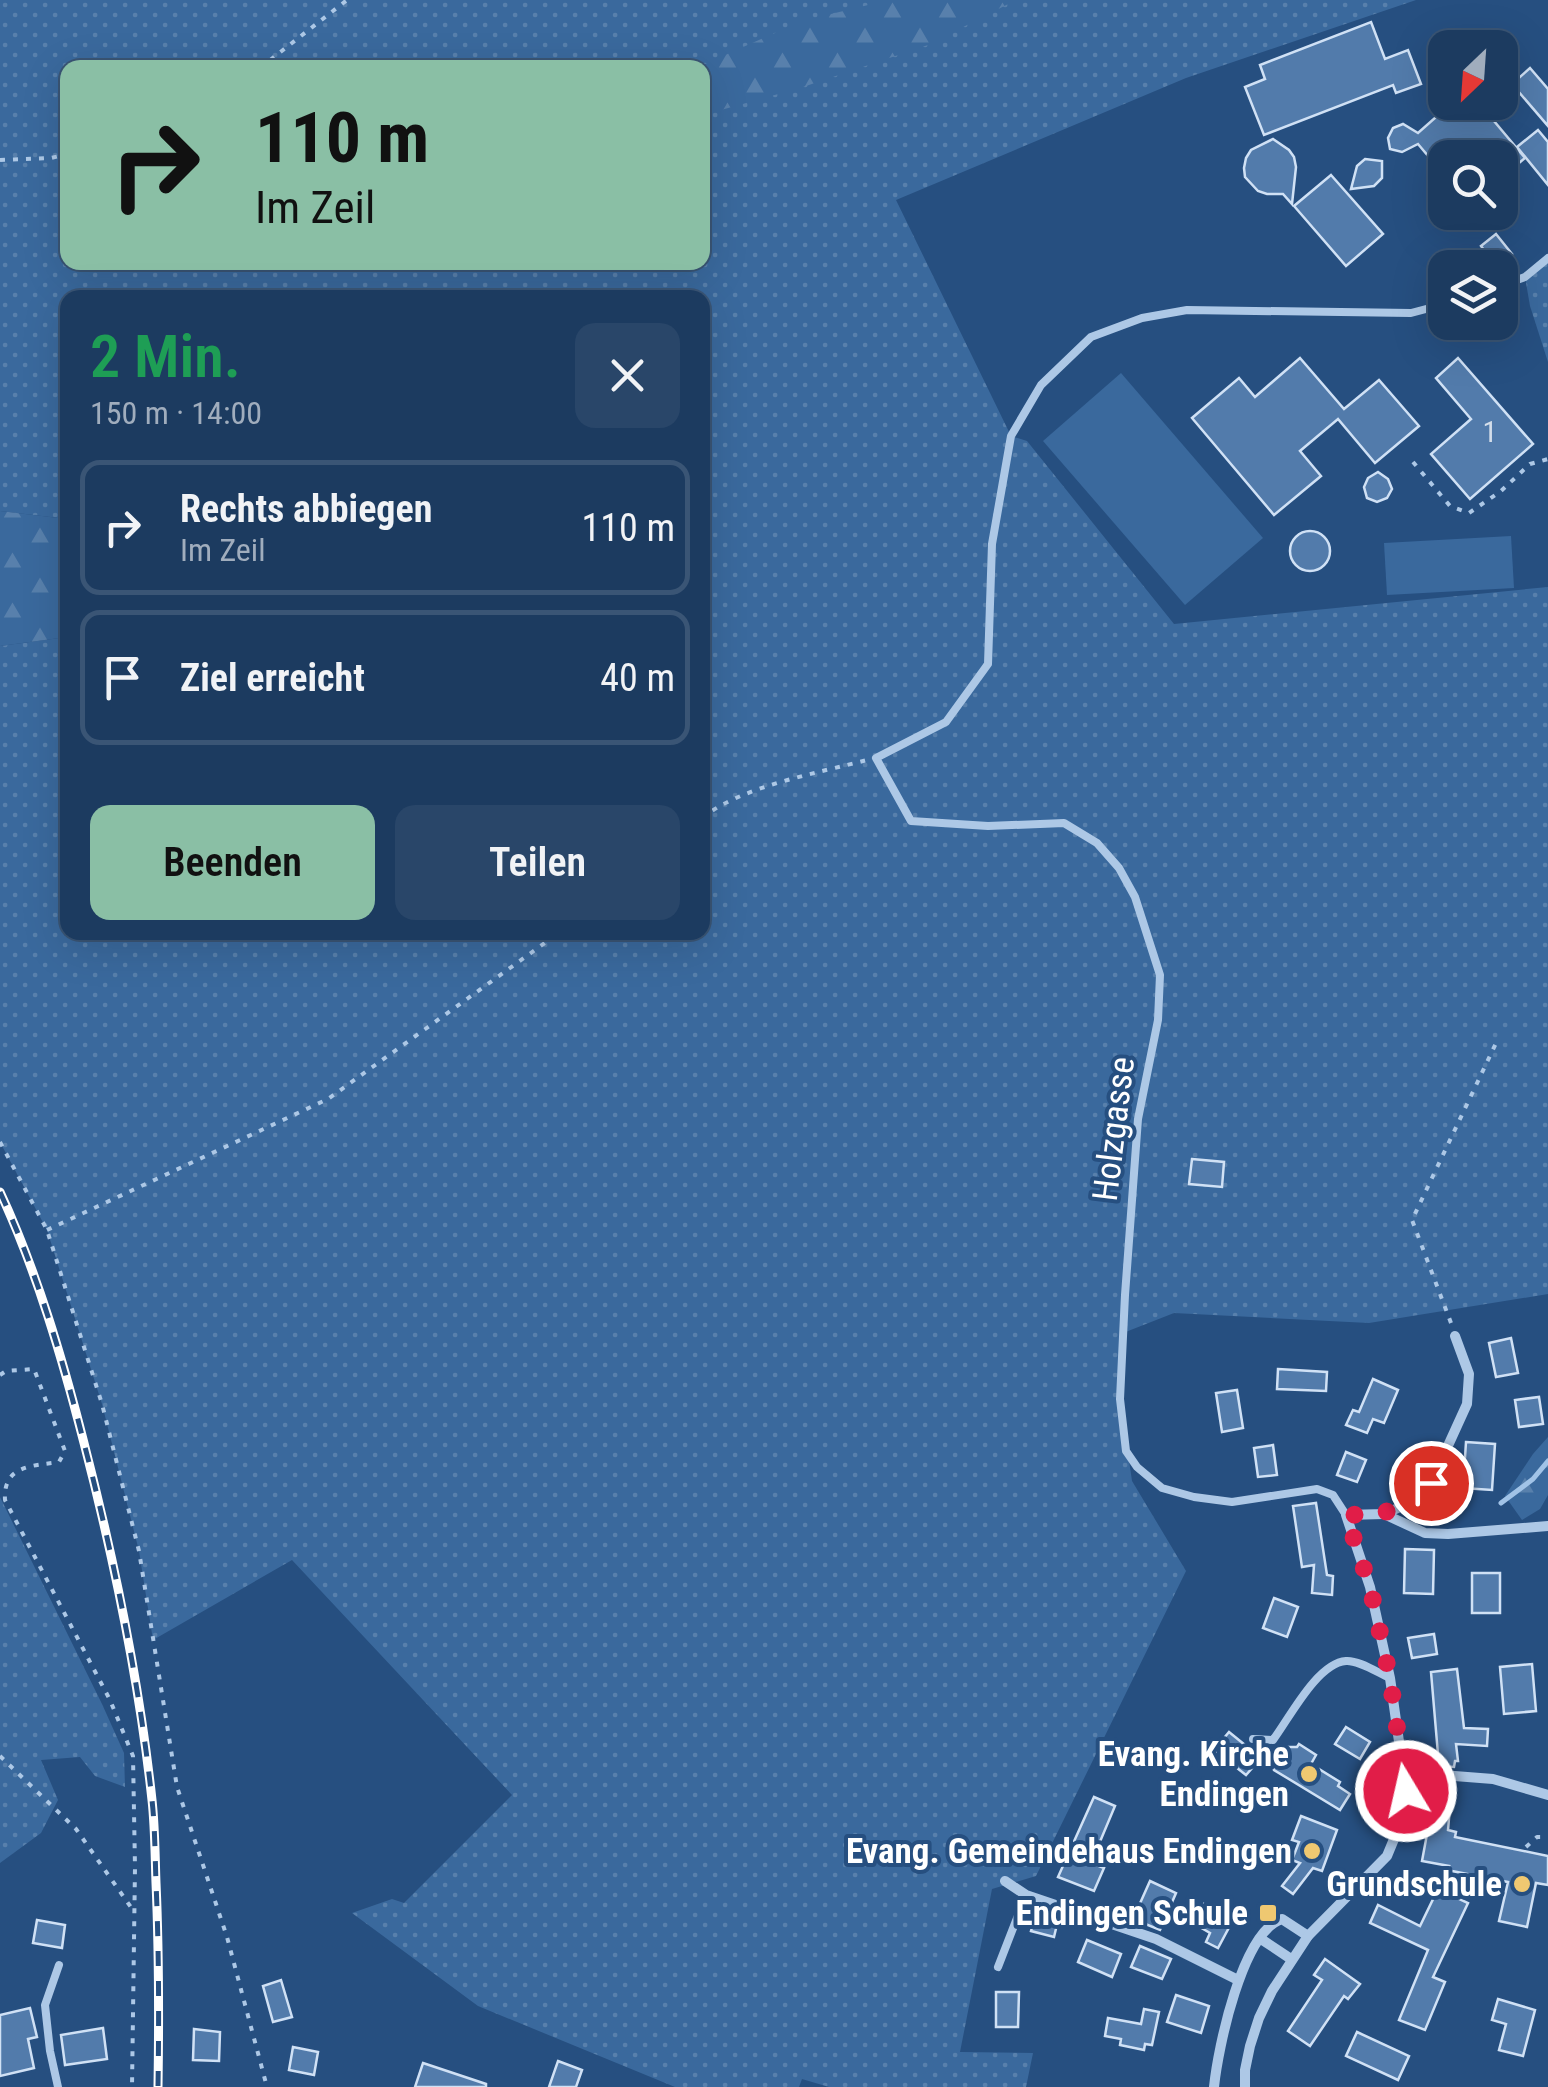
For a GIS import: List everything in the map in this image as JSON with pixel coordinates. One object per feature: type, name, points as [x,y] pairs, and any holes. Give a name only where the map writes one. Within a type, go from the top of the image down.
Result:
[{"type":"street","points":[[1245,2087],[1245,2070],[1259,2018],[1291,1959],[1308,1936],[1387,1856],[1400,1827],[1406,1791],[1390,1678],[1370,1587],[1346,1515],[1384,1514],[1418,1499],[1431,1483],[1466,1404],[1469,1374],[1455,1336]]},
{"type":"street","points":[[1384,1514],[1425,1533],[1548,1526]]},
{"type":"street","points":[[1402,1772],[1493,1779],[1548,1795]]},
{"type":"street","points":[[1005,1881],[1026,1895],[1156,1940],[1238,1980]]},
{"type":"street","points":[[1214,2087],[1228,2011],[1238,1980],[1260,1939],[1273,1922],[1282,1919],[1308,1936]]},
{"type":"street","points":[[1260,1939],[1291,1959]]},
{"type":"lane","points":[[1518,280],[1548,258]]},
{"type":"lane","points":[[876,758],[946,722],[988,664],[992,544],[1011,436],[1041,385],[1091,338],[1142,318],[1187,310],[1411,313],[1428,308]]},
{"type":"lane","name":"Holzgasse","points":[[876,758],[911,821],[988,826],[1064,824],[1097,843],[1135,897],[1160,975],[1158,1020],[1138,1120],[1124,1295],[1120,1399],[1126,1450],[1137,1467],[1162,1488],[1232,1502],[1317,1490],[1333,1494],[1346,1515]]},
{"type":"lane","points":[[1253,1739],[1273,1740],[1317,1678],[1332,1665],[1349,1660],[1390,1678]]},
{"type":"lane","points":[[998,1967],[1026,1895]]},
{"type":"lane","points":[[58,2087],[45,2005],[59,1965]]},
{"type":"path","points":[[270,60],[347,0]]},
{"type":"path","points":[[0,160],[60,156]]},
{"type":"path","points":[[1413,462],[1450,506],[1470,513],[1530,464],[1548,459]]},
{"type":"path","points":[[710,811],[766,787],[876,758]]},
{"type":"path","points":[[47,1230],[328,1100],[549,940]]},
{"type":"path","points":[[1455,1336],[1412,1220],[1498,1040]]},
{"type":"path","points":[[0,1142],[47,1230],[102,1404],[138,1551],[177,1787],[226,1937],[267,2087]]},
{"type":"path","points":[[0,1375],[6,1371],[34,1370],[65,1451],[59,1462],[27,1467],[11,1476],[4,1486],[5,1500],[110,1700],[132,1756],[132,2087]]},
{"type":"path","points":[[0,1756],[76,1829],[134,1913]]},
{"type":"path","points":[[1526,1846],[1548,1837]]},
{"type":"green space","points":[[0,0],[1416,0],[1186,78],[896,200],[1011,436],[1027,441],[1174,624],[1548,587],[1548,1294],[1369,1323],[1174,1313],[1123,1333],[1120,1399],[1132,1481],[1186,1571],[1036,1876],[992,1889],[960,2052],[1033,2053],[1026,2087],[829,2087],[802,2079],[799,2087],[675,2087],[478,2006],[352,1913],[392,1899],[404,1903],[512,1795],[292,1560],[153,1640],[139,1551],[102,1404],[47,1230],[0,1142],[0,646],[60,638],[60,940],[710,940],[710,290],[60,290],[60,518],[0,511]]},
{"type":"green space","points":[[889,0],[1016,0],[928,45],[710,113],[710,62],[802,21]]},
{"type":"green space","points":[[1548,257],[1548,362],[1525,277]]},
{"type":"green space","points":[[1121,373],[1263,538],[1185,605],[1043,441]]},
{"type":"green space","points":[[0,511],[60,518],[60,638],[0,646]]},
{"type":"green space","points":[[1511,536],[1514,588],[1387,595],[1384,543]]},
{"type":"green space","points":[[1548,1437],[1548,1495],[1540,1509],[1522,1520],[1505,1496]]},
{"type":"green space","points":[[0,1497],[124,1753],[125,1787],[95,1776],[80,1757],[41,1760],[58,1800],[41,1833],[0,1863]]},
{"type":"building","points":[[1371,22],[1385,59],[1408,50],[1421,84],[1396,93],[1393,85],[1264,135],[1245,87],[1265,79],[1260,65]]},
{"type":"building","points":[[1530,68],[1548,89],[1548,126],[1518,91],[1518,79]]},
{"type":"building","points":[[1433,120],[1493,120],[1510,140],[1428,140],[1428,156],[1418,144],[1402,152],[1390,149],[1388,138],[1393,128],[1403,124],[1418,133]]},
{"type":"building","points":[[1538,130],[1548,142],[1548,185],[1518,148]]},
{"type":"building","points":[[1273,139],[1294,157],[1292,204],[1283,194],[1258,191],[1245,177],[1246,158],[1251,150]]},
{"type":"building","points":[[1365,159],[1382,161],[1382,178],[1374,186],[1351,189],[1357,166]]},
{"type":"building","points":[[1331,175],[1383,234],[1346,266],[1294,206]]},
{"type":"building","points":[[1496,234],[1509,250],[1484,250],[1481,246]]},
{"type":"building","points":[[1300,358],[1344,409],[1379,380],[1419,426],[1375,463],[1338,419],[1300,451],[1321,476],[1274,515],[1192,418],[1239,378],[1255,397]]},
{"type":"building","points":[[1458,358],[1533,444],[1470,499],[1431,454],[1471,419],[1436,378]]},
{"type":"building","points":[[1378,472],[1388,479],[1392,489],[1387,498],[1377,502],[1367,498],[1364,487],[1368,478]]},
{"type":"building","points":[[1310,531],[1324,537],[1330,551],[1324,565],[1310,571],[1296,565],[1290,551],[1296,537]]},
{"type":"building","points":[[1192,1159],[1224,1162],[1222,1187],[1189,1184]]},
{"type":"building","points":[[1511,1338],[1518,1373],[1496,1377],[1489,1343]]},
{"type":"building","points":[[1278,1369],[1327,1372],[1326,1391],[1277,1389]]},
{"type":"building","points":[[1373,1379],[1398,1390],[1384,1423],[1373,1419],[1367,1433],[1346,1425],[1353,1410],[1359,1412]]},
{"type":"building","points":[[1237,1390],[1243,1428],[1222,1432],[1216,1393]]},
{"type":"building","points":[[1539,1397],[1543,1424],[1519,1427],[1515,1400]]},
{"type":"building","points":[[1466,1442],[1495,1444],[1492,1490],[1463,1488]]},
{"type":"building","points":[[1273,1445],[1277,1475],[1258,1477],[1254,1448]]},
{"type":"building","points":[[1346,1452],[1366,1460],[1357,1482],[1337,1475]]},
{"type":"building","points":[[1316,1503],[1327,1575],[1333,1576],[1332,1595],[1312,1593],[1314,1565],[1302,1567],[1293,1506]]},
{"type":"building","points":[[1405,1549],[1434,1550],[1433,1594],[1404,1593]]},
{"type":"building","points":[[1472,1573],[1500,1573],[1500,1613],[1472,1613]]},
{"type":"building","points":[[1274,1598],[1298,1607],[1287,1637],[1263,1628]]},
{"type":"building","points":[[1434,1634],[1437,1654],[1412,1658],[1408,1638]]},
{"type":"building","points":[[1532,1664],[1536,1711],[1504,1714],[1500,1667]]},
{"type":"building","points":[[1457,1669],[1464,1728],[1488,1729],[1487,1746],[1456,1744],[1458,1761],[1454,1767],[1439,1766],[1431,1672]]},
{"type":"building","points":[[1346,1727],[1370,1742],[1360,1759],[1335,1744]]},
{"type":"building","points":[[1229,1732],[1261,1758],[1246,1775],[1214,1750]]},
{"type":"building","name":"Evang. Kirche Endingen","points":[[1299,1744],[1316,1755],[1311,1764],[1340,1782],[1338,1786],[1350,1794],[1340,1810],[1274,1770],[1267,1757],[1280,1747]]},
{"type":"building","name":"Grundschule","points":[[1430,1783],[1452,1785],[1448,1830],[1456,1832],[1455,1837],[1548,1856],[1548,1885],[1536,1883],[1527,1927],[1499,1921],[1508,1882],[1422,1861],[1430,1818]]},
{"type":"building","points":[[1094,1797],[1115,1806],[1091,1863],[1104,1868],[1094,1891],[1058,1877]]},
{"type":"building","name":"Evang. Gemeindehaus Endingen","points":[[1301,1816],[1337,1830],[1322,1871],[1313,1868],[1293,1894],[1282,1886],[1300,1863],[1292,1860],[1299,1842],[1292,1840]]},
{"type":"building","points":[[1150,1881],[1176,1893],[1160,1930],[1133,1919]]},
{"type":"building","points":[[1438,1889],[1468,1903],[1433,1977],[1445,1982],[1425,2030],[1399,2020],[1428,1950],[1370,1923],[1378,1905],[1420,1926]]},
{"type":"building","points":[[1204,1904],[1233,1920],[1218,1948],[1206,1942],[1210,1933],[1193,1923]]},
{"type":"building","points":[[1037,1909],[1059,1916],[1054,1937],[1031,1931]]},
{"type":"building","points":[[37,1920],[65,1925],[62,1948],[33,1943]]},
{"type":"building","points":[[1087,1940],[1121,1954],[1112,1977],[1078,1962]]},
{"type":"building","points":[[1140,1946],[1171,1959],[1162,1979],[1131,1967]]},
{"type":"building","points":[[1325,1959],[1360,1984],[1348,1999],[1344,1996],[1310,2046],[1288,2031],[1322,1980],[1314,1975]]},
{"type":"building","points":[[281,1980],[292,2017],[273,2022],[263,1986]]},
{"type":"building","points":[[996,1992],[1019,1992],[1018,2027],[996,2027]]},
{"type":"building","points":[[1176,1995],[1209,2006],[1201,2033],[1167,2022]]},
{"type":"building","points":[[1498,1999],[1535,2010],[1523,2056],[1499,2050],[1506,2024],[1492,2020]]},
{"type":"building","points":[[30,2008],[37,2037],[28,2039],[34,2068],[0,2076],[0,2015]]},
{"type":"building","points":[[1144,2009],[1159,2012],[1152,2045],[1145,2044],[1144,2050],[1120,2045],[1121,2039],[1105,2036],[1108,2018],[1141,2024]]},
{"type":"building","points":[[103,2028],[107,2059],[65,2065],[61,2035]]},
{"type":"building","points":[[194,2029],[220,2032],[219,2061],[193,2060]]},
{"type":"building","points":[[1357,2032],[1409,2056],[1398,2080],[1346,2056]]},
{"type":"building","points":[[293,2047],[318,2052],[314,2075],[289,2070]]},
{"type":"building","points":[[558,2061],[582,2070],[576,2087],[549,2087]]},
{"type":"building","points":[[423,2063],[486,2084],[486,2087],[415,2087]]},
{"type":"waterway","points":[[1501,1503],[1533,1479],[1548,1461]]},
{"type":"railway","points":[[0,1192],[37,1284],[67,1379],[133,1665],[154,1820],[158,2087]]},
{"type":"place","name":"Evang. Kirche Endingen","points":[[1309,1774]]},
{"type":"place","name":"Evang. Gemeindehaus Endingen","points":[[1312,1851]]},
{"type":"place","name":"Grundschule","points":[[1522,1884]]},
{"type":"place","name":"Endingen Schule","points":[[1268,1913]]},
{"type":"route","points":[[1406,1791],[1390,1678],[1370,1587],[1346,1515],[1384,1514],[1418,1499],[1431,1483]]}]
